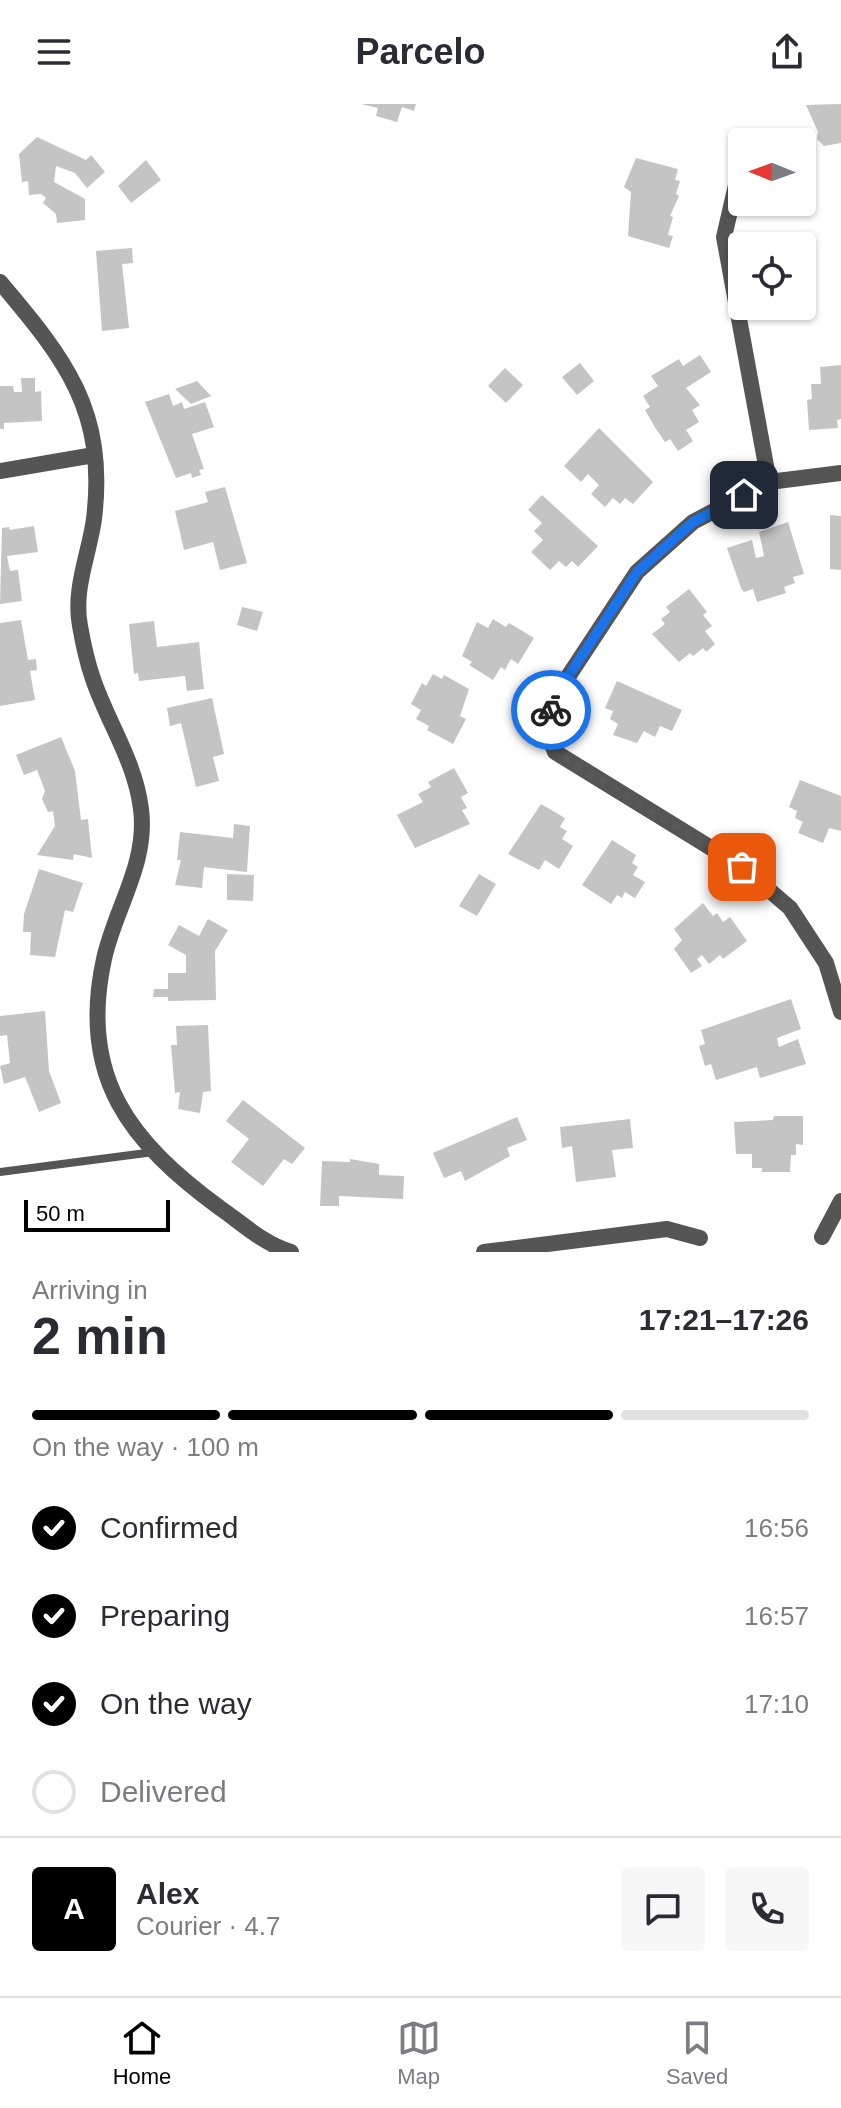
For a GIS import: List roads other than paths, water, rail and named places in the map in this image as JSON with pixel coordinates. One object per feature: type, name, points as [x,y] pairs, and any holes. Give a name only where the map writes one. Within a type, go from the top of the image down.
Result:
[{"type":"street","points":[[729,216],[724,237],[769,482]]},
{"type":"street","points":[[0,282],[56,349],[82,395],[94,455],[94,519],[80,576],[79,622],[93,679],[126,752],[141,809],[139,863],[104,958],[96,1016],[106,1080],[135,1134],[189,1185],[273,1247],[291,1252]]},
{"type":"street","points":[[0,471],[94,455]]},
{"type":"street","points":[[841,473],[769,482],[693,522],[637,572],[556,695],[545,727],[555,752],[742,867],[790,908],[826,963],[841,1012]]},
{"type":"street","points":[[822,1237],[841,1201]]},
{"type":"street","points":[[484,1252],[667,1229],[700,1238]]},
{"type":"lane","points":[[0,1172],[154,1152]]}]
